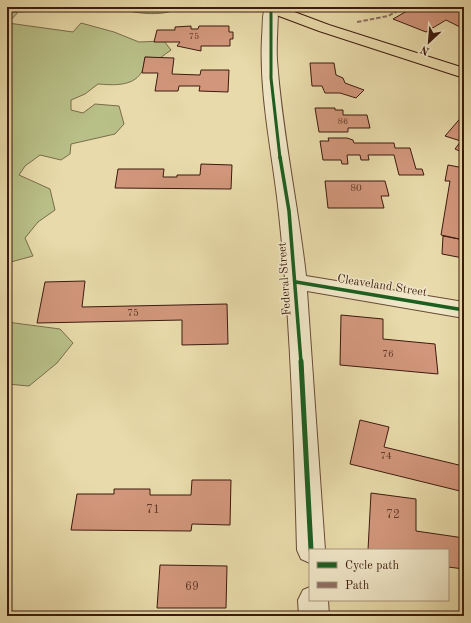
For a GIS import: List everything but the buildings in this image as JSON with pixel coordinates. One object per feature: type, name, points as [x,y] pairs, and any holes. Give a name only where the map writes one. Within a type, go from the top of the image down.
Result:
[{"type":"main road","points":[[270,7],[324,28],[464,73]]},
{"type":"street","name":"Federal Street","points":[[270,7],[269,58],[275,121],[289,213],[296,282],[308,453],[312,549]]},
{"type":"street","name":"Cleaveland Street","points":[[296,282],[464,310]]},
{"type":"street","points":[[314,601],[314,616]]},
{"type":"green space","points":[[7,7],[23,7],[8,23],[73,32],[81,23],[114,32],[139,42],[164,41],[171,50],[160,58],[145,57],[142,72],[132,81],[121,84],[98,84],[85,94],[71,100],[71,110],[83,113],[95,104],[119,106],[124,124],[115,134],[71,144],[70,154],[61,160],[40,155],[25,166],[19,175],[50,189],[55,210],[38,222],[25,238],[33,256],[7,263]]},
{"type":"green space","points":[[110,7],[181,7],[173,11],[155,14],[127,11]]},
{"type":"green space","points":[[7,322],[60,329],[73,343],[57,363],[29,386],[7,384]]},
{"type":"marked path","points":[[357,22],[388,16],[405,7]]},
{"type":"marked path","points":[[7,12],[31,11]]},
{"type":"cycle path","points":[[271,7],[270,50],[272,93],[289,211],[294,265],[308,468],[311,549]]},
{"type":"cycle path","points":[[296,282],[464,310]]}]
